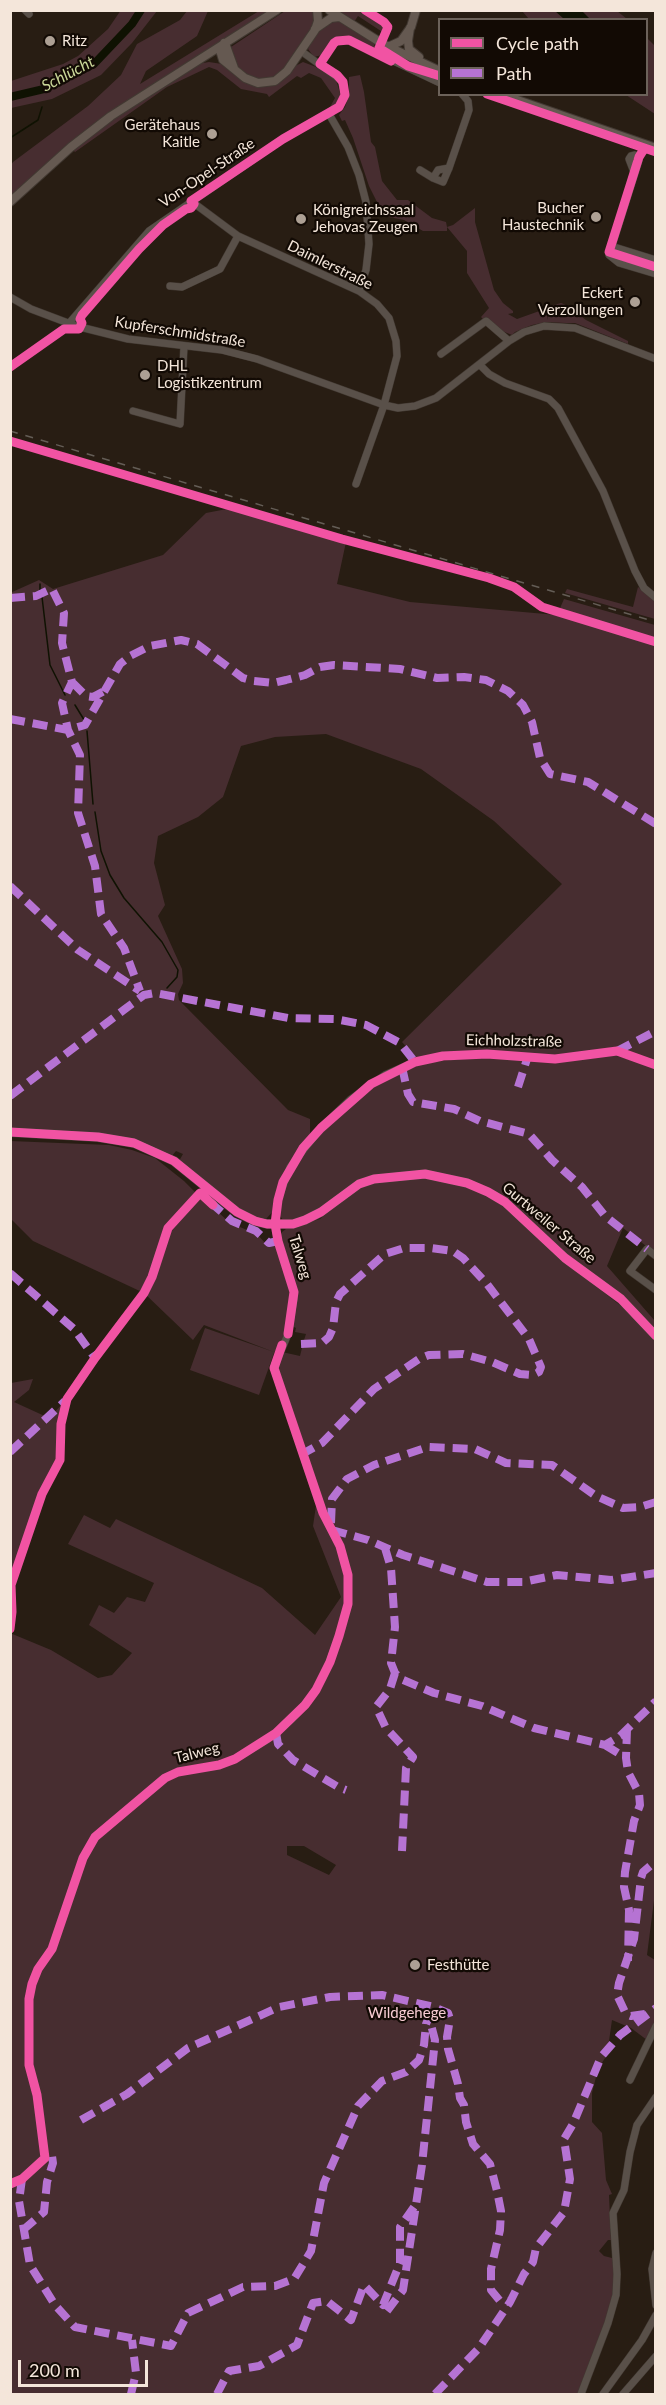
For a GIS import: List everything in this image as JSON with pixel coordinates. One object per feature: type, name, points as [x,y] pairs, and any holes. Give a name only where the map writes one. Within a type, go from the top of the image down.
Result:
[{"type":"main road","points":[[10,202],[44,170],[111,116],[277,10]]},
{"type":"main road","points":[[196,61],[216,59],[250,81],[266,83],[282,76],[301,51],[315,30],[318,21],[317,10]]},
{"type":"main road","points":[[329,10],[383,44],[438,71]]},
{"type":"main road","points":[[416,10],[408,41],[411,52],[438,71]]},
{"type":"main road","points":[[315,30],[331,18],[339,17]]},
{"type":"main road","points":[[383,44],[401,42],[410,28]]},
{"type":"main road","points":[[225,43],[220,50],[220,55],[231,67]]},
{"type":"main road","points":[[506,96],[656,148]]},
{"type":"main road","name":"Gurtweiler Straße","points":[[10,1132],[98,1137],[134,1143],[174,1161],[244,1217],[275,1224],[293,1224],[314,1216],[359,1184],[374,1179],[425,1174],[466,1184],[488,1192],[505,1202],[565,1258],[621,1299],[656,1336]]},
{"type":"street","points":[[320,64],[337,40],[349,40],[438,82]]},
{"type":"street","name":"Von-Opel-Straße","points":[[66,326],[149,231],[283,139],[328,114],[341,104],[345,88],[339,77],[301,51]]},
{"type":"street","points":[[420,170],[442,182],[469,110],[468,101],[464,96]]},
{"type":"street","points":[[328,114],[348,147],[366,202],[369,244],[366,270],[359,291]]},
{"type":"street","points":[[433,178],[438,170],[449,168]]},
{"type":"street","points":[[634,172],[609,255],[619,263],[656,274]]},
{"type":"street","name":"Daimlerstraße","points":[[191,201],[238,236],[359,291],[377,304],[388,318],[396,341],[396,362],[384,405],[356,484]]},
{"type":"street","points":[[170,286],[182,286],[220,269],[238,236]]},
{"type":"street","points":[[611,246],[656,260]]},
{"type":"street","name":"Kupferschmidstraße","points":[[10,297],[66,326],[128,339],[222,350],[257,359],[398,408],[416,406],[436,398],[480,365]]},
{"type":"street","points":[[441,354],[486,321],[509,341]]},
{"type":"street","points":[[656,359],[589,332],[566,326],[533,328],[509,341],[480,365],[489,374],[505,383],[549,399],[558,408],[603,491],[634,571],[644,588],[656,598]]},
{"type":"street","points":[[133,411],[180,424],[184,346]]},
{"type":"street","name":"Eichholzstraße","points":[[275,1224],[283,1182],[303,1148],[351,1099],[371,1084],[402,1067],[443,1056],[487,1054],[555,1059],[617,1051],[656,1065]]},
{"type":"street","name":"Talweg","points":[[10,2184],[22,2179],[45,2158],[37,2095],[29,2065],[29,1999],[38,1969],[52,1948],[83,1858],[95,1837],[165,1778],[178,1772],[219,1765],[235,1758],[267,1740],[292,1719],[323,1678],[348,1604],[348,1575],[340,1546],[323,1513],[274,1368],[288,1334],[294,1292],[275,1224]]},
{"type":"street","points":[[656,1256],[647,1249],[630,1271],[656,1290]]},
{"type":"street","points":[[630,2080],[656,2026]]},
{"type":"street","points":[[581,2394],[616,2295],[613,2212],[624,2190],[637,2125],[656,2097]]},
{"type":"street","points":[[656,2253],[652,2269],[656,2305]]},
{"type":"street","points":[[603,2394],[642,2340],[656,2315]]},
{"type":"street","points":[[623,2394],[656,2356]]},
{"type":"green space","points":[[121,10],[157,11],[132,43],[101,75],[52,99],[11,108],[11,81],[63,64],[78,56],[108,29]]},
{"type":"green space","points":[[187,11],[208,11],[197,36],[146,71],[140,84],[259,11],[271,11],[186,63],[11,198],[11,165],[13,162],[88,106],[121,75],[137,44],[180,20]]},
{"type":"green space","points":[[285,11],[315,11],[314,25],[281,73],[274,78],[255,80],[239,69],[231,47]]},
{"type":"green space","points":[[334,11],[360,11],[383,23],[386,29],[384,33],[358,16],[354,22]]},
{"type":"green space","points":[[522,11],[617,11],[626,18],[528,18]]},
{"type":"green space","points":[[338,20],[375,43],[374,45],[380,52],[342,37],[336,38],[322,55],[314,57],[308,49],[311,41],[326,22]]},
{"type":"green space","points":[[648,39],[655,46],[655,114],[628,96],[648,96]]},
{"type":"green space","points":[[209,62],[222,64],[257,86],[303,62],[324,70],[336,80],[341,96],[335,107],[325,113],[324,111],[330,107],[335,98],[321,78],[309,73],[301,78],[297,76],[269,97],[267,94],[241,89],[217,70],[209,67],[167,87],[75,152],[72,149],[112,118],[197,64]]},
{"type":"green space","points":[[360,75],[371,142],[375,147],[382,181],[397,200],[408,200],[432,218],[446,222],[447,231],[423,231],[404,220],[389,217],[379,206],[369,186],[353,138],[345,120],[342,121],[339,115],[349,96],[349,77]]},
{"type":"green space","points":[[475,208],[475,222],[494,290],[503,303],[513,311],[508,314],[517,319],[545,309],[548,320],[547,307],[561,303],[586,320],[628,341],[628,344],[575,323],[546,322],[532,325],[512,335],[502,331],[487,318],[483,319],[481,317],[489,308],[467,273],[467,251],[447,227]]},
{"type":"green space","points":[[612,251],[655,262],[655,273],[642,266],[639,268],[629,265],[631,262],[624,260],[621,262],[613,257]]},
{"type":"green space","points":[[232,508],[346,542],[337,584],[410,602],[557,615],[564,599],[655,625],[655,1062],[624,1051],[626,1045],[556,1057],[527,1054],[416,1058],[402,1042],[562,884],[494,821],[421,769],[326,734],[275,737],[241,746],[223,797],[198,817],[158,836],[154,863],[165,905],[158,916],[182,969],[183,983],[178,994],[179,1000],[288,1110],[310,1119],[310,1136],[288,1165],[281,1180],[274,1210],[266,1219],[253,1216],[237,1208],[179,1161],[183,1154],[176,1151],[171,1157],[134,1140],[11,1131],[10,593],[39,580],[53,589],[163,555],[206,513]]},
{"type":"green space","points":[[638,587],[655,601],[655,619],[565,593],[567,589],[633,607]]},
{"type":"green space","points":[[613,1055],[655,1067],[655,1253],[623,1228],[607,1266],[655,1321],[655,1333],[566,1256],[525,1217],[466,1181],[388,1174],[303,1218],[291,1221],[283,1220],[280,1216],[281,1200],[293,1167],[326,1126],[371,1088],[399,1073],[402,1081],[406,1080],[405,1070],[425,1063],[485,1056],[555,1061]]},
{"type":"green space","points":[[10,1141],[109,1145],[155,1158],[195,1192],[189,1204],[191,1206],[199,1199],[206,1201],[230,1223],[257,1234],[266,1244],[276,1245],[291,1293],[290,1310],[286,1333],[274,1353],[259,1395],[190,1370],[205,1328],[274,1352],[204,1325],[193,1340],[144,1293],[33,1241],[11,1219]]},
{"type":"green space","name":"Wildgehege","points":[[424,1178],[466,1186],[503,1205],[563,1260],[635,1317],[655,1341],[656,1885],[647,1955],[655,1960],[655,2022],[647,2040],[631,2028],[612,2020],[607,2055],[598,2069],[592,2093],[592,2122],[602,2133],[606,2180],[612,2194],[609,2195],[611,2240],[608,2240],[599,2251],[604,2256],[612,2258],[615,2276],[607,2319],[578,2394],[11,2394],[10,1633],[51,1650],[98,1678],[112,1675],[132,1653],[89,1625],[99,1605],[114,1613],[127,1597],[145,1602],[154,1583],[68,1544],[84,1515],[110,1528],[116,1519],[262,1588],[315,1635],[341,1597],[313,1526],[317,1499],[276,1368],[282,1352],[300,1356],[306,1344],[303,1343],[306,1334],[295,1332],[296,1328],[292,1326],[297,1292],[280,1237],[286,1229],[320,1219],[345,1198],[375,1182]],"holes":[[[287,1846],[304,1846],[336,1865],[329,1875],[287,1855]]]},
{"type":"green space","points":[[33,1379],[29,1390],[14,1402],[49,1418],[67,1399],[61,1424],[60,1460],[42,1494],[11,1585],[11,1383]]},
{"type":"shaded area","points":[[555,11],[582,11],[589,18],[563,18]]},
{"type":"waterway","name":"Schlücht","points":[[10,97],[44,89],[94,64],[132,24],[141,10]]},
{"type":"waterway","points":[[10,138],[38,120],[42,107]]},
{"type":"waterway","points":[[40,584],[40,590]]},
{"type":"waterway","points":[[42,597],[50,665],[65,695]]},
{"type":"waterway","points":[[75,705],[86,723]]},
{"type":"waterway","points":[[87,731],[93,804]]},
{"type":"waterway","points":[[95,812],[101,851],[110,875],[124,898],[162,942],[178,970],[177,977],[167,988]]},
{"type":"railway","points":[[10,431],[656,622]]},
{"type":"marked path","points":[[10,598],[36,596],[51,589]]},
{"type":"marked path","points":[[53,591],[64,613],[62,643],[72,682],[62,703],[68,730],[80,755],[78,813],[95,866],[101,914],[124,948],[140,991]]},
{"type":"marked path","points":[[10,719],[68,730],[85,725],[120,664],[150,646],[181,640],[197,644],[243,678],[254,681],[273,683],[305,675],[320,667],[334,665],[400,669],[437,678],[464,677],[486,680],[508,691],[523,705],[532,722],[540,758],[550,774],[588,782],[656,824]]},
{"type":"marked path","points":[[72,682],[86,696],[93,697],[104,691]]},
{"type":"marked path","points":[[10,886],[78,950],[140,991]]},
{"type":"marked path","points":[[10,1096],[144,995],[155,993],[288,1018],[335,1019],[366,1025],[400,1043],[415,1062]]},
{"type":"marked path","points":[[617,1051],[656,1031]]},
{"type":"marked path","points":[[518,1087],[528,1056]]},
{"type":"marked path","points":[[402,1067],[408,1094],[413,1102],[454,1109],[480,1121],[529,1134],[552,1160],[582,1187],[605,1216],[647,1249]]},
{"type":"marked path","points":[[210,1202],[232,1221],[256,1231],[269,1243],[278,1241]]},
{"type":"marked path","points":[[301,1344],[322,1343],[329,1337],[333,1328],[336,1302],[340,1294],[385,1254],[404,1248],[431,1248],[453,1251],[463,1258],[487,1284],[529,1339],[541,1367],[539,1372],[533,1375],[520,1374],[492,1362],[463,1354],[429,1355],[419,1359],[374,1389],[322,1443],[304,1453]]},
{"type":"marked path","points":[[10,1273],[74,1329],[95,1358]]},
{"type":"marked path","points":[[10,1452],[65,1401]]},
{"type":"marked path","points":[[331,1523],[332,1499],[347,1479],[374,1465],[428,1447],[475,1449],[506,1463],[552,1465],[596,1496],[623,1508],[640,1507],[656,1502]]},
{"type":"marked path","points":[[332,1530],[368,1540],[403,1555],[487,1582],[523,1582],[557,1575],[611,1580],[656,1573]]},
{"type":"marked path","points":[[385,1548],[391,1568],[395,1627],[391,1663],[395,1673],[401,1679],[434,1693],[482,1706],[534,1728],[605,1745],[620,1736],[656,1701]]},
{"type":"marked path","points":[[395,1673],[390,1689],[376,1707],[386,1728],[413,1757],[406,1768],[402,1851]]},
{"type":"marked path","points":[[627,1729],[628,1772],[639,1793],[640,1805],[634,1821],[625,1872],[624,1887],[629,1910],[628,1961]]},
{"type":"marked path","points":[[276,1733],[278,1744],[293,1760],[346,1790]]},
{"type":"marked path","points":[[605,1745],[626,1758]]},
{"type":"marked path","points":[[645,2014],[631,2016],[626,2014],[617,1995],[634,1939],[641,1878],[643,1872],[656,1861]]},
{"type":"marked path","points":[[81,2120],[127,2094],[188,2048],[279,2007],[330,1997],[382,1995],[434,2007],[448,2013],[450,2019],[448,2049],[460,2098],[464,2105],[466,2122],[473,2144],[490,2164],[497,2191],[501,2211],[500,2230],[491,2269],[491,2290],[500,2301],[510,2302],[524,2274],[533,2262],[536,2248],[564,2212],[570,2179],[564,2139],[573,2124],[601,2057],[620,2035],[656,2008]]},
{"type":"marked path","points":[[22,2179],[19,2201],[30,2265],[55,2305],[75,2327],[171,2346],[188,2313],[243,2287],[275,2286],[294,2279],[311,2251],[324,2183],[358,2106],[382,2081],[406,2072],[419,2060],[429,2017]]},
{"type":"marked path","points":[[387,2311],[403,2290],[422,2165],[435,2040],[429,2017]]},
{"type":"marked path","points":[[23,2230],[44,2212],[47,2182],[53,2163],[52,2156]]},
{"type":"marked path","points":[[217,2394],[229,2371],[259,2366],[297,2345],[313,2303],[327,2301],[351,2320],[364,2285],[383,2305],[400,2263],[400,2227],[414,2207]]},
{"type":"marked path","points":[[435,2394],[479,2348],[510,2302]]},
{"type":"marked path","points":[[131,2394],[136,2373],[132,2340]]},
{"type":"cycle path","points":[[365,10],[388,27],[379,48],[408,66],[438,75]]},
{"type":"cycle path","points":[[10,367],[64,329],[79,329],[82,315],[139,249],[163,225],[191,208],[194,204],[191,201],[283,139],[339,107],[345,95],[343,82],[337,75],[320,64],[334,43],[349,40],[391,61],[393,58]]},
{"type":"cycle path","points":[[493,96],[656,152]]},
{"type":"cycle path","points":[[644,149],[639,157],[609,252],[656,267]]},
{"type":"cycle path","points":[[10,441],[342,539],[489,578],[514,587],[542,607],[656,642]]},
{"type":"cycle path","points":[[288,1334],[294,1292],[275,1224],[283,1182],[303,1148],[321,1128],[371,1084],[415,1062],[443,1056],[487,1054],[555,1059],[617,1051],[656,1065]]},
{"type":"cycle path","points":[[10,1132],[98,1137],[134,1143],[174,1161],[237,1212],[267,1224],[293,1224],[305,1220],[321,1212],[359,1184],[374,1179],[425,1174],[467,1183],[505,1202],[565,1258],[621,1299],[656,1336]]},
{"type":"cycle path","points":[[10,1629],[11,1585],[42,1494],[60,1460],[61,1424],[67,1399],[144,1293],[152,1277],[168,1228],[200,1193],[213,1205]]},
{"type":"cycle path","points":[[10,2184],[22,2179],[45,2158],[37,2095],[29,2065],[29,1999],[38,1969],[52,1949],[83,1858],[95,1837],[165,1778],[178,1772],[219,1765],[235,1759],[276,1733],[305,1705],[316,1690],[330,1662],[339,1636],[348,1604],[348,1575],[340,1546],[323,1513],[274,1368],[282,1345]]},
{"type":"place","name":"Ritz","points":[[50,41]]},
{"type":"place","name":"Gerätehaus Kaitle","points":[[212,134]]},
{"type":"place","name":"Bucher Haustechnik","points":[[596,217]]},
{"type":"place","name":"Königreichssaal Jehovas Zeugen","points":[[301,219]]},
{"type":"place","name":"Eckert Verzollungen","points":[[635,302]]},
{"type":"place","name":"DHL Logistikzentrum","points":[[145,375]]},
{"type":"place","name":"Festhütte","points":[[415,1965]]}]
